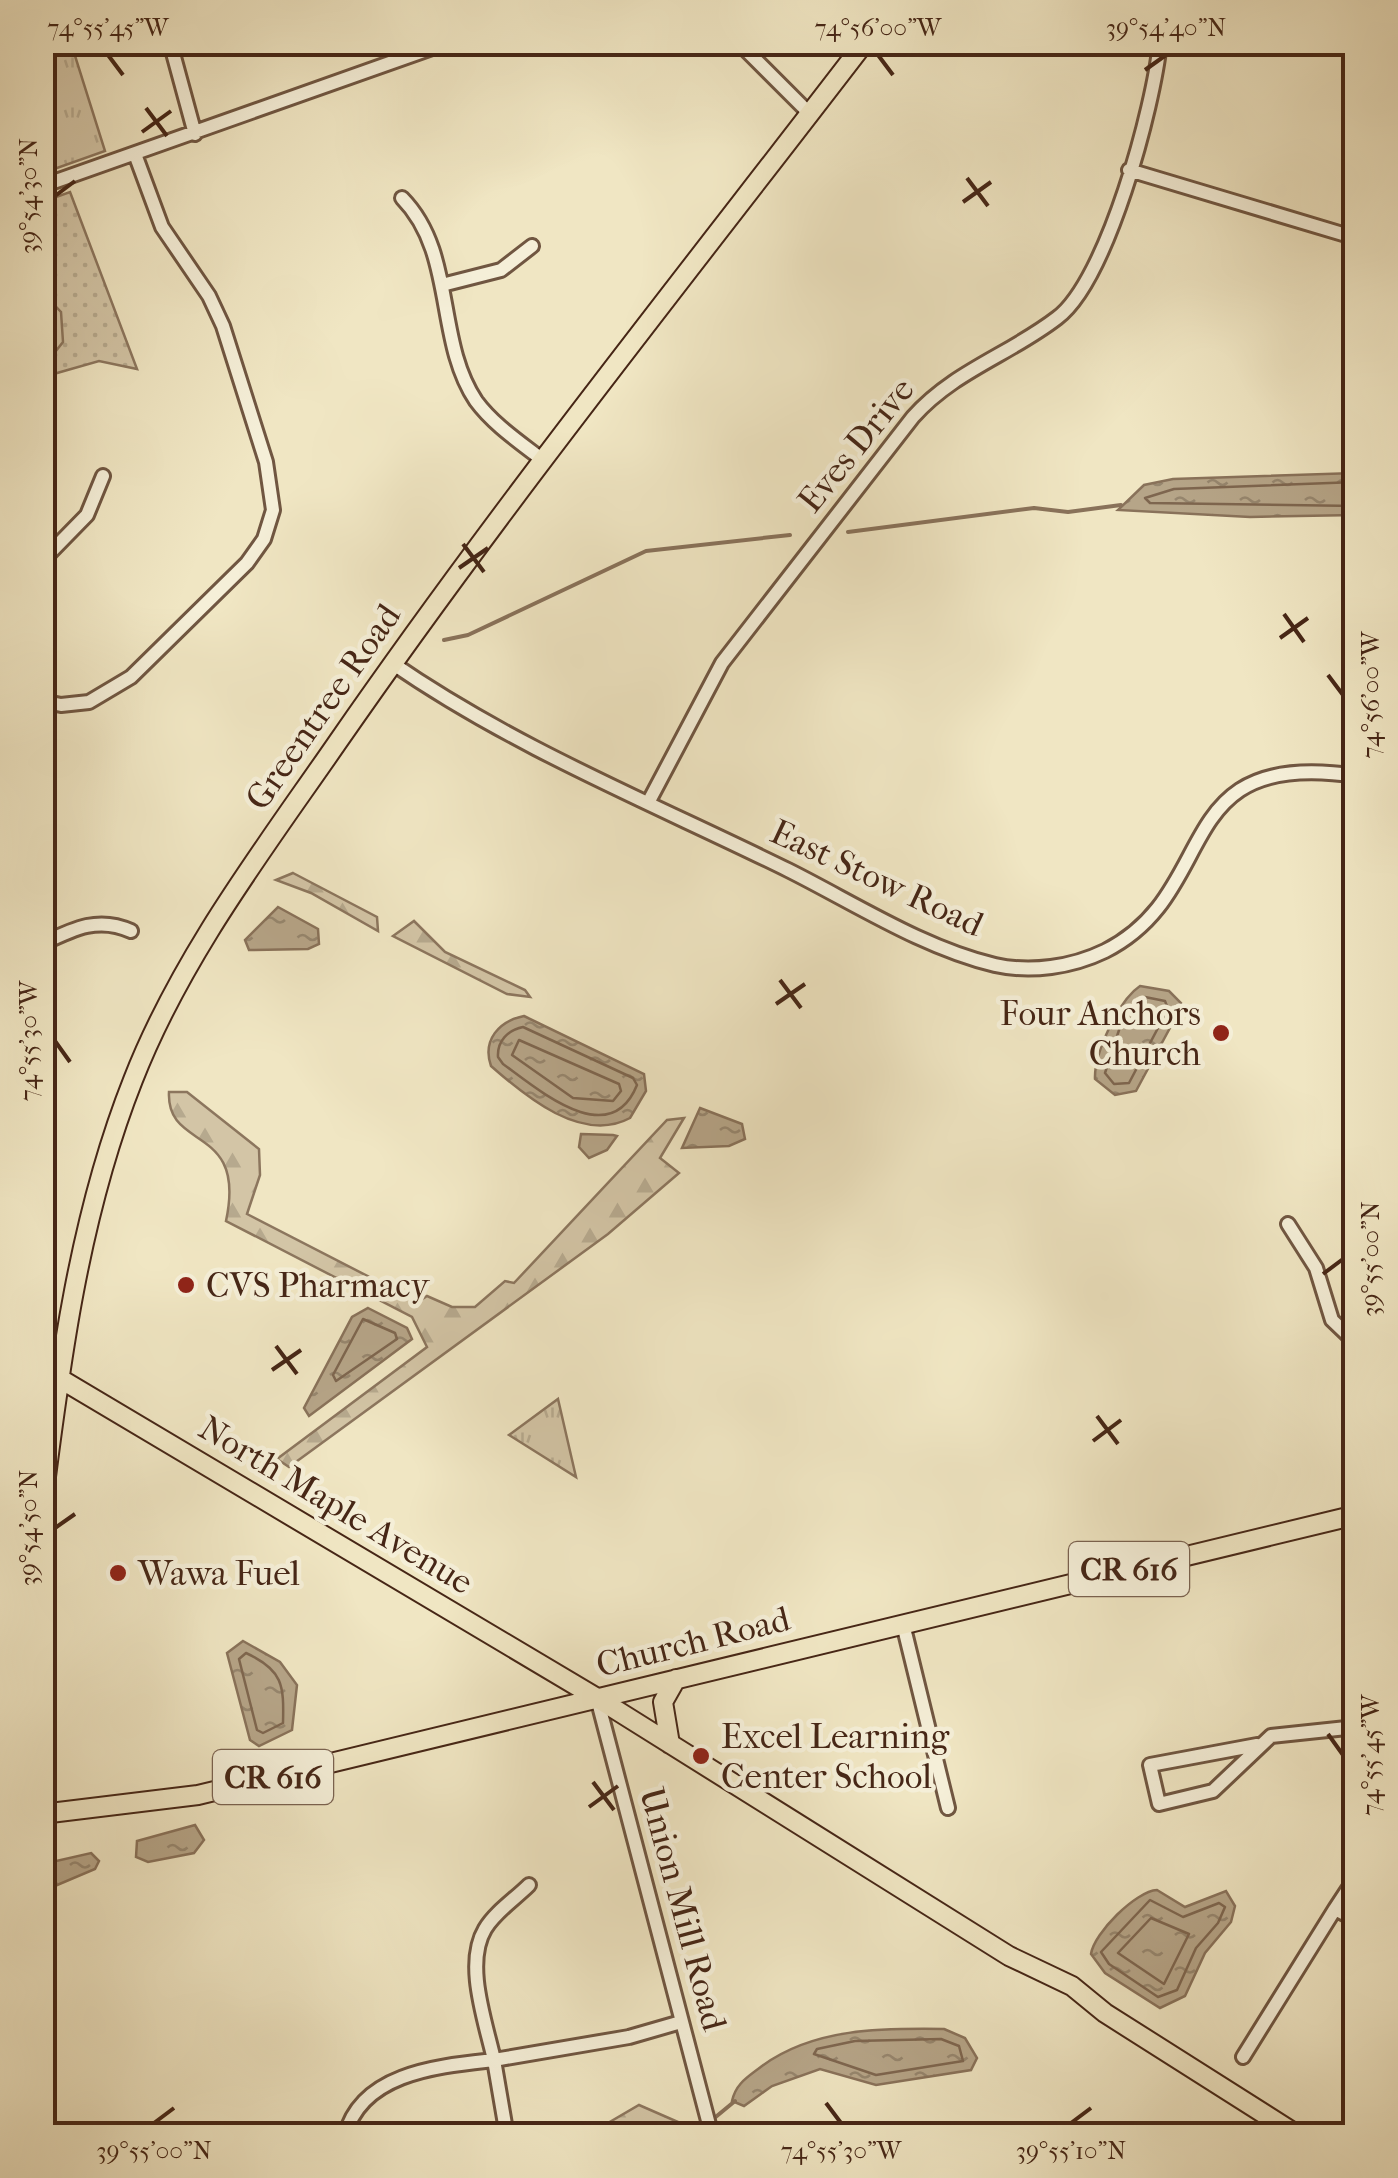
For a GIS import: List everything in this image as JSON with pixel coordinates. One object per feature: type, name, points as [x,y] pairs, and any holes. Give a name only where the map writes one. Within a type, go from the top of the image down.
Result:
[{"type":"main road","name":"Greentree Road","points":[[42,1508],[50,1373],[98,1186],[145,1051],[216,922],[392,664],[540,458],[865,42]]},
{"type":"main road","name":"North Maple Avenue","points":[[50,1373],[596,1698],[1009,1956],[1072,1986],[1105,2013],[1299,2136]]},
{"type":"main road","name":"Church Road","points":[[42,1814],[198,1795],[1356,1514]]},
{"type":"main road","points":[[670,1744],[663,1702],[676,1679]]},
{"type":"street","points":[[170,42],[195,134]]},
{"type":"street","points":[[42,186],[449,42]]},
{"type":"street","points":[[738,42],[810,114]]},
{"type":"street","name":"Eves Drive","points":[[648,803],[722,663],[897,436],[947,383],[1045,327],[1076,300],[1096,267],[1129,170],[1154,82],[1160,42]]},
{"type":"street","points":[[42,700],[74,705],[118,688],[247,563],[264,539],[273,510],[266,462],[223,326],[209,296],[162,227],[135,154]]},
{"type":"street","points":[[1129,170],[1356,238]]},
{"type":"street","points":[[402,198],[428,235],[470,389],[497,424],[540,458]]},
{"type":"street","points":[[442,285],[495,272],[532,246]]},
{"type":"street","points":[[42,560],[87,516],[103,476]]},
{"type":"street","name":"East Stow Road","points":[[392,664],[476,719],[952,950],[998,966],[1043,968],[1106,950],[1141,925],[1166,892],[1207,821],[1250,782],[1287,771],[1356,776]]},
{"type":"street","points":[[42,944],[90,924],[106,923],[131,931]]},
{"type":"street","points":[[1288,1224],[1316,1268],[1332,1320],[1356,1343]]},
{"type":"street","points":[[903,1624],[948,1808]]},
{"type":"street","name":"Union Mill Road","points":[[596,1698],[712,2136]]},
{"type":"street","points":[[1256,1746],[1150,1766],[1159,1804],[1213,1791],[1256,1746],[1271,1736],[1296,1730],[1356,1726]]},
{"type":"street","points":[[1242,2056],[1356,1877]]},
{"type":"street","points":[[506,2136],[479,1983],[480,1940],[494,1918],[530,1885]]},
{"type":"street","points":[[1335,1909],[1356,1920]]},
{"type":"street","points":[[345,2136],[358,2106],[390,2082],[629,2037],[681,2022]]},
{"type":"green space","points":[[42,43],[71,43],[105,151],[43,173]]},
{"type":"green space","points":[[70,192],[137,369],[99,361],[43,377],[42,202]]},
{"type":"green space","points":[[43,293],[61,312],[63,342],[43,367]]},
{"type":"green space","points":[[293,873],[377,917],[378,931],[311,893],[276,880]]},
{"type":"green space","points":[[414,921],[445,952],[525,990],[530,997],[507,994],[393,936]]},
{"type":"green space","points":[[169,1092],[187,1092],[259,1149],[260,1175],[247,1214],[418,1302],[427,1296],[452,1307],[475,1307],[505,1281],[514,1283],[667,1120],[684,1118],[660,1158],[679,1173],[608,1234],[289,1467],[277,1459],[427,1347],[412,1317],[226,1221],[226,1168],[216,1153],[180,1124],[171,1111]]},
{"type":"green space","points":[[558,1399],[576,1477],[509,1435]]},
{"type":"green space","points":[[639,2105],[694,2129],[696,2135],[595,2135],[596,2130]]},
{"type":"water","points":[[1355,473],[1355,515],[1250,517],[1118,510],[1144,485],[1173,479]]},
{"type":"water","points":[[278,907],[318,929],[319,944],[308,949],[249,950],[245,940]]},
{"type":"water","points":[[1140,986],[1169,991],[1181,1003],[1136,1091],[1115,1095],[1095,1079],[1096,1068],[1116,1015]]},
{"type":"water","points":[[524,1016],[644,1074],[646,1091],[630,1118],[612,1124],[574,1121],[537,1102],[491,1066],[489,1048],[495,1033],[507,1022]]},
{"type":"water","points":[[700,1108],[742,1124],[745,1139],[729,1146],[682,1148]]},
{"type":"water","points":[[581,1134],[617,1136],[607,1150],[589,1158],[579,1147]]},
{"type":"water","points":[[368,1308],[407,1328],[412,1339],[309,1416],[304,1408],[352,1317]]},
{"type":"water","points":[[243,1641],[280,1662],[297,1685],[292,1730],[259,1746],[250,1740],[227,1653]]},
{"type":"water","points":[[195,1825],[204,1840],[194,1853],[148,1862],[136,1857],[137,1841]]},
{"type":"water","points":[[91,1853],[99,1861],[95,1869],[43,1891],[43,1864]]},
{"type":"water","points":[[1157,1890],[1185,1907],[1226,1891],[1235,1906],[1231,1922],[1205,1953],[1185,1996],[1160,2008],[1105,1973],[1091,1954],[1117,1914],[1138,1897]]},
{"type":"water","points":[[944,2029],[965,2038],[977,2058],[971,2070],[876,2085],[820,2069],[772,2086],[744,2106],[732,2101],[747,2077],[782,2053],[804,2044],[872,2030]]},
{"type":"waterway","points":[[848,532],[1034,508],[1068,512],[1121,505]]},
{"type":"waterway","points":[[444,640],[468,635],[646,551],[790,535]]},
{"type":"waterway","points":[[712,2120],[735,2101]]},
{"type":"waterway","points":[[693,2136],[705,2126]]},
{"type":"place","name":"Four Anchors Church","points":[[1221,1033]]},
{"type":"place","name":"CVS Pharmacy","points":[[186,1285]]},
{"type":"place","name":"Wawa Fuel","points":[[118,1573]]},
{"type":"place","name":"Excel Learning Center School","points":[[701,1756]]}]
